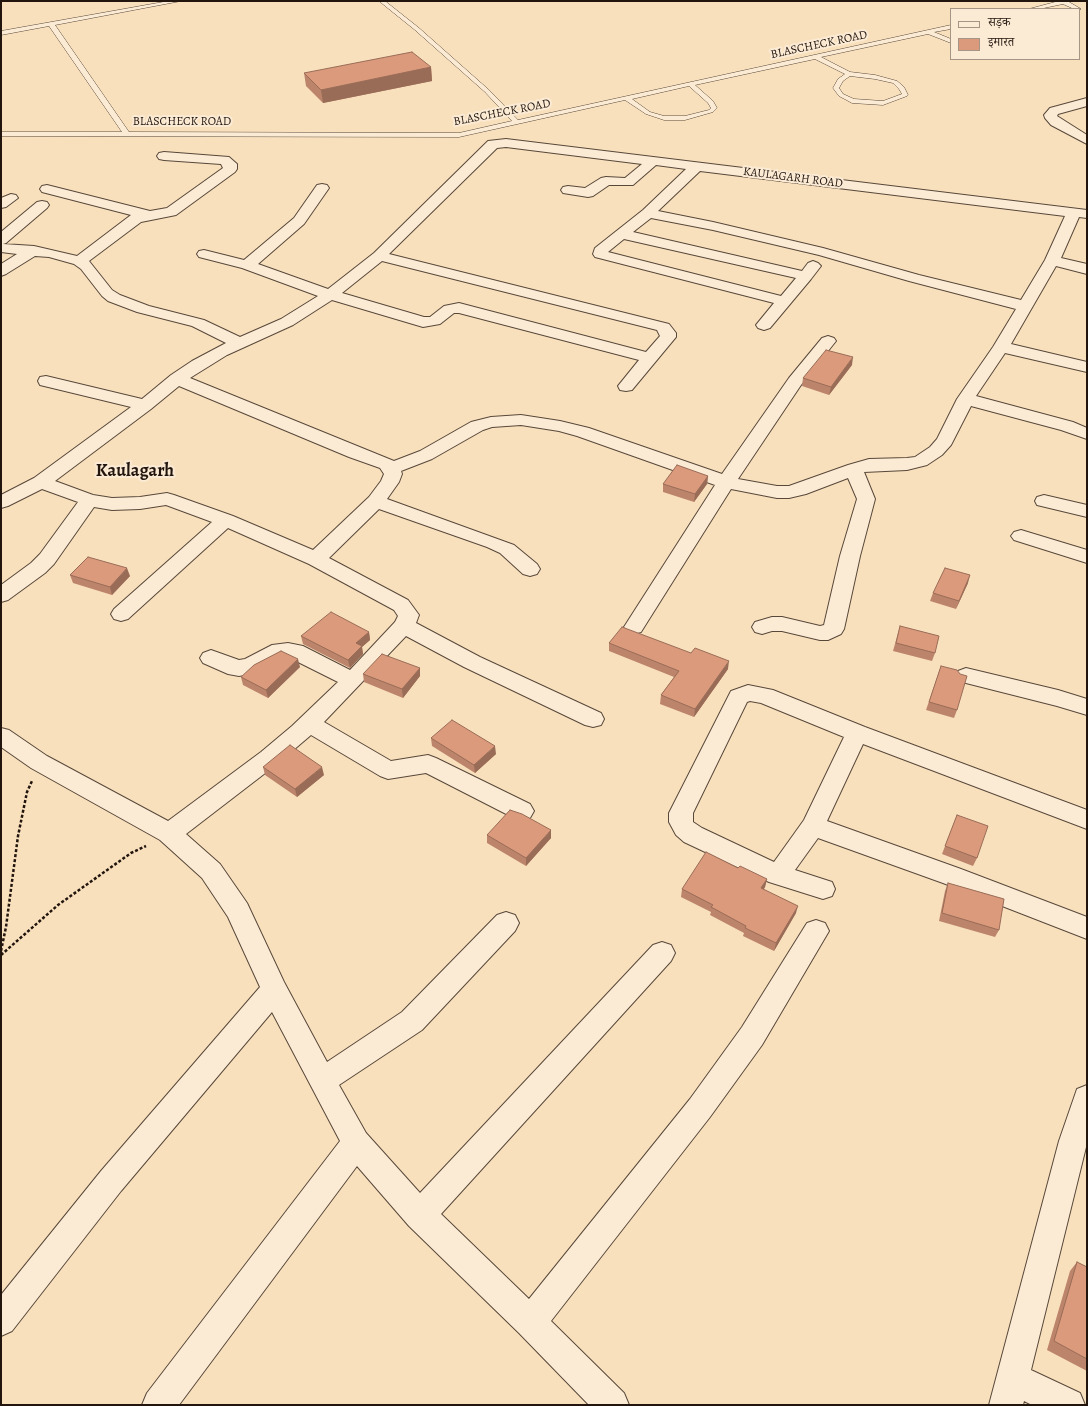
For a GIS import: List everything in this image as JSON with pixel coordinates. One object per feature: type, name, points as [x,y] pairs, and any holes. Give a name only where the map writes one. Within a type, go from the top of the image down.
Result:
[{"type":"street","points":[[1087,102],[1054,111],[1050,115],[1056,122],[1087,140]]},
{"type":"street","name":"KAULAGARH ROAD","points":[[379,256],[489,146],[499,143],[1081,213]]},
{"type":"street","points":[[79,261],[132,222],[146,215],[171,212],[230,169],[230,164],[224,160],[164,156]]},
{"type":"street","points":[[568,190],[588,193],[606,181],[628,182],[653,161]]},
{"type":"street","points":[[696,166],[648,213],[600,251],[600,254],[783,301]]},
{"type":"street","points":[[247,265],[298,221],[322,188]]},
{"type":"street","points":[[47,189],[146,215]]},
{"type":"street","points":[[1,240],[42,205]]},
{"type":"street","points":[[648,213],[712,226],[823,252],[914,278],[1024,306]]},
{"type":"street","points":[[391,469],[426,455],[477,426],[491,422],[521,420],[560,426],[583,432],[726,482],[777,492],[789,492],[811,486],[854,469],[869,466],[907,464],[921,461],[936,451],[945,441],[966,399],[1001,347],[1024,306],[1081,213]]},
{"type":"street","points":[[622,234],[806,276]]},
{"type":"street","points":[[1,248],[34,250],[62,255],[79,261],[86,266],[107,292],[114,298],[143,309],[198,323],[240,344]]},
{"type":"street","points":[[1,271],[34,250]]},
{"type":"street","points":[[764,325],[806,276],[823,252]]},
{"type":"street","points":[[204,254],[247,265],[330,295],[429,322],[434,321],[450,309],[459,308],[649,358]]},
{"type":"street","points":[[1,502],[41,482],[145,405],[177,379],[204,362],[287,322],[330,295],[379,256],[663,327],[668,333],[668,337],[626,386]]},
{"type":"street","points":[[1052,260],[1087,269]]},
{"type":"street","points":[[634,627],[726,482],[795,382],[828,341]]},
{"type":"street","points":[[1001,347],[1087,367]]},
{"type":"street","points":[[177,379],[354,453],[386,464],[391,469],[393,474],[390,482],[376,501],[316,559]]},
{"type":"street","points":[[46,381],[145,405]]},
{"type":"street","points":[[966,399],[1060,424],[1087,434]]},
{"type":"street","points":[[762,627],[772,624],[782,624],[820,633],[828,633],[834,629],[850,556],[866,500],[854,469]]},
{"type":"street","points":[[41,482],[89,500],[112,504],[140,503],[167,499],[226,520],[316,559],[401,605],[409,615],[404,626],[309,724],[269,758],[169,833]]},
{"type":"street","points":[[1,595],[38,568],[47,559],[89,500]]},
{"type":"street","points":[[376,501],[494,543],[507,549],[530,569]]},
{"type":"street","points":[[1044,501],[1087,511]]},
{"type":"street","points":[[121,614],[226,520]]},
{"type":"street","points":[[1021,536],[1087,556]]},
{"type":"street","points":[[404,626],[472,662],[593,719]]},
{"type":"street","points":[[211,658],[228,666],[239,668],[250,666],[279,650],[292,650],[352,680]]},
{"type":"street","points":[[966,676],[1051,696],[1087,707]]},
{"type":"street","points":[[823,888],[778,876],[693,835],[684,828],[681,822],[681,813],[736,702],[739,697],[748,693],[757,693],[857,733],[1087,820]]},
{"type":"street","points":[[309,724],[388,770],[428,764],[522,811]]},
{"type":"street","points":[[778,876],[813,826],[857,733]]},
{"type":"street","points":[[1,736],[40,762],[169,833],[211,871],[238,911],[274,990],[356,1143],[420,1216],[530,1322],[612,1405]]},
{"type":"street","points":[[813,826],[952,876],[1087,928]]},
{"type":"street","points":[[322,1081],[412,1021],[506,923]]},
{"type":"street","points":[[530,1322],[700,1108],[752,1036],[816,931]]},
{"type":"street","points":[[420,1216],[662,953]]},
{"type":"street","points":[[1,1320],[111,1181],[274,990]]},
{"type":"street","points":[[1068,1405],[1009,1392],[1073,1141],[1087,1098]]},
{"type":"street","points":[[159,1405],[356,1143]]},
{"type":"lane","points":[[1,33],[178,1]]},
{"type":"lane","points":[[382,1],[417,29],[487,91],[516,122]]},
{"type":"lane","points":[[1036,8],[1065,1],[1077,8]]},
{"type":"lane","points":[[51,24],[126,133]]},
{"type":"lane","name":"BLASCHECK ROAD","points":[[1,134],[126,133],[459,135],[950,27]]},
{"type":"lane","points":[[928,32],[950,41]]},
{"type":"lane","points":[[816,57],[849,74],[875,77],[895,82],[902,88],[905,94],[900,98],[883,103],[852,101],[841,95],[836,88],[840,80],[849,74]]},
{"type":"lane","points":[[626,98],[648,113],[664,118],[685,118],[712,111],[714,108],[711,102],[690,84]]},
{"type":"path","points":[[1,951],[6,927],[18,836],[27,792],[40,762]]},
{"type":"path","points":[[1,955],[64,901],[131,853],[169,833]]},
{"type":"building","points":[[412,52],[431,67],[321,90],[304,73]]},
{"type":"building","points":[[826,350],[853,357],[831,387],[803,378]]},
{"type":"building","points":[[677,465],[708,476],[695,494],[663,484]]},
{"type":"building","points":[[88,557],[127,568],[110,587],[70,575]]},
{"type":"building","points":[[945,568],[970,575],[959,601],[933,593]]},
{"type":"building","points":[[331,612],[369,632],[356,643],[362,646],[348,660],[301,636]]},
{"type":"building","points":[[900,626],[939,636],[935,653],[896,643]]},
{"type":"building","points":[[622,627],[691,653],[695,648],[729,661],[695,709],[661,695],[679,671],[609,643]]},
{"type":"building","points":[[281,651],[298,659],[266,690],[241,677],[254,665]]},
{"type":"building","points":[[382,654],[420,668],[402,689],[363,674]]},
{"type":"building","points":[[941,666],[957,670],[960,674],[967,676],[957,710],[929,702]]},
{"type":"building","points":[[452,720],[495,746],[474,765],[431,738]]},
{"type":"building","points":[[290,745],[322,767],[295,789],[263,767]]},
{"type":"building","points":[[510,810],[522,814],[551,830],[526,858],[487,835]]},
{"type":"building","points":[[957,815],[988,826],[977,858],[945,846]]},
{"type":"building","points":[[706,852],[738,868],[740,866],[767,879],[761,888],[798,906],[776,943],[745,928],[746,926],[711,907],[713,905],[682,889]]},
{"type":"building","points":[[948,883],[1004,899],[999,930],[942,913]]},
{"type":"building","points":[[1077,1262],[1087,1267],[1087,1359],[1054,1341]]},
{"type":"district","name":"Kaulagarh","points":[[135,472]]}]
